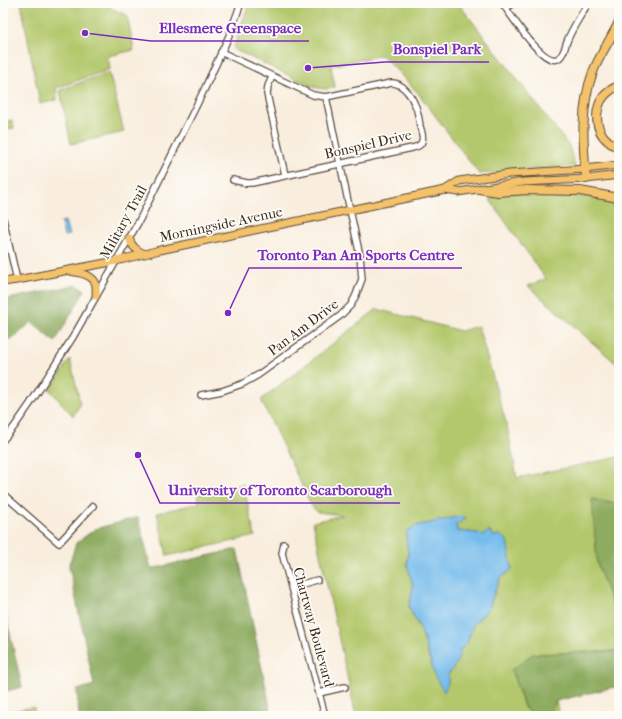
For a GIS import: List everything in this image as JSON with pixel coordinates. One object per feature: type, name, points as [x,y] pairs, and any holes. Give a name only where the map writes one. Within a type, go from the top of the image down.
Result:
[{"type":"highway","points":[[586,179],[583,146],[583,120],[586,95],[593,71],[619,22]]},
{"type":"highway","points":[[619,86],[610,90],[604,96],[598,106],[597,116],[598,126],[602,135],[608,142],[619,147]]},
{"type":"highway","points":[[479,189],[498,192],[527,190],[580,191],[619,198]]},
{"type":"main road","name":"Morningside Avenue","points":[[445,190],[459,181],[509,174],[585,169],[619,165]]},
{"type":"main road","name":"Morningside Avenue","points":[[3,282],[116,261],[445,190],[458,192],[523,182],[586,179],[619,175]]},
{"type":"main road","points":[[129,238],[132,246],[144,254]]},
{"type":"main road","points":[[68,270],[78,272],[92,279],[95,282],[96,296]]},
{"type":"street","name":"Military Trail","points":[[3,440],[30,404],[73,337],[139,221],[222,52],[241,3]]},
{"type":"street","points":[[502,3],[534,46],[542,53],[554,58],[560,57],[569,36],[588,3]]},
{"type":"street","points":[[506,8],[514,3]]},
{"type":"street","name":"Bonspiel Drive","points":[[222,52],[313,95],[326,97],[396,82],[403,86],[415,104],[422,135],[422,141],[417,147],[252,183],[234,180]]},
{"type":"street","points":[[272,76],[267,94],[285,175]]},
{"type":"street","name":"Pan Am Drive","points":[[200,396],[222,391],[242,384],[258,374],[340,316],[351,305],[356,295],[362,279],[360,256],[326,97]]},
{"type":"street","points":[[3,219],[17,280]]},
{"type":"street","points":[[3,494],[59,543],[93,506]]},
{"type":"street","name":"Chartway Boulevard","points":[[284,544],[282,553],[325,716]]},
{"type":"street","points":[[291,587],[317,580]]},
{"type":"street","points":[[319,693],[345,687]]},
{"type":"green space","points":[[21,3],[107,3],[110,8],[127,15],[134,50],[108,56],[110,69],[56,88],[57,100],[40,104]]},
{"type":"green space","points":[[249,3],[458,3],[569,146],[575,166],[479,174],[418,93],[382,55],[331,66],[335,87],[325,89],[313,87],[233,49]]},
{"type":"green space","points":[[109,72],[124,132],[71,144],[60,90]]},
{"type":"green space","points":[[12,120],[14,128],[3,131],[3,122]]},
{"type":"green space","points":[[501,193],[583,196],[616,201],[619,203],[619,374],[618,365],[528,286],[546,279],[490,200]]},
{"type":"green space","points":[[76,285],[85,290],[55,342],[31,322],[18,335],[3,342],[3,300]]},
{"type":"green space","points":[[377,309],[461,331],[478,326],[507,426],[517,478],[619,457],[619,505],[593,499],[597,563],[616,615],[619,634],[619,651],[533,654],[512,670],[524,708],[536,716],[356,716],[313,522],[343,515],[318,512],[312,507],[262,402],[262,399]],"holes":[[[456,525],[457,531],[496,536],[510,559],[512,569],[501,577],[489,608],[473,625],[467,643],[460,650],[458,660],[448,675],[448,683],[429,658],[421,630],[409,608],[413,586],[407,564],[408,553],[406,538]]]},
{"type":"green space","points":[[70,359],[80,405],[73,416],[50,390]]},
{"type":"green space","points":[[243,484],[255,536],[167,556],[157,513],[199,503],[197,495]]},
{"type":"green space","points":[[592,499],[619,505],[619,634],[616,615],[597,563]]},
{"type":"green space","points":[[138,517],[151,569],[237,549],[271,712],[247,716],[79,716],[77,690],[94,685],[69,566],[76,543],[95,529]]},
{"type":"green space","points":[[3,602],[22,687],[3,692]]},
{"type":"green space","points":[[619,651],[619,686],[556,701],[548,716],[536,716],[525,708],[511,670],[533,654]]},
{"type":"green space","points":[[556,701],[559,716],[548,716]]},
{"type":"green space","points":[[34,707],[35,716],[3,716],[3,713]]},
{"type":"water","points":[[65,221],[69,235],[64,236],[61,222]]},
{"type":"water","points":[[461,516],[466,518],[456,525],[457,531],[479,533],[484,535],[488,531],[492,533],[493,536],[498,534],[507,540],[512,569],[501,577],[489,608],[473,625],[467,643],[460,650],[458,660],[448,675],[448,683],[444,692],[435,677],[421,630],[409,607],[413,586],[407,564],[408,553],[406,538],[407,531],[415,526]]},
{"type":"place","name":"Ellesmere Greenspace","points":[[85,33]]},
{"type":"place","name":"Bonspiel Park","points":[[308,68]]},
{"type":"place","name":"Toronto Pan Am Sports Centre","points":[[228,313]]},
{"type":"place","name":"University of Toronto Scarborough","points":[[138,455]]}]
